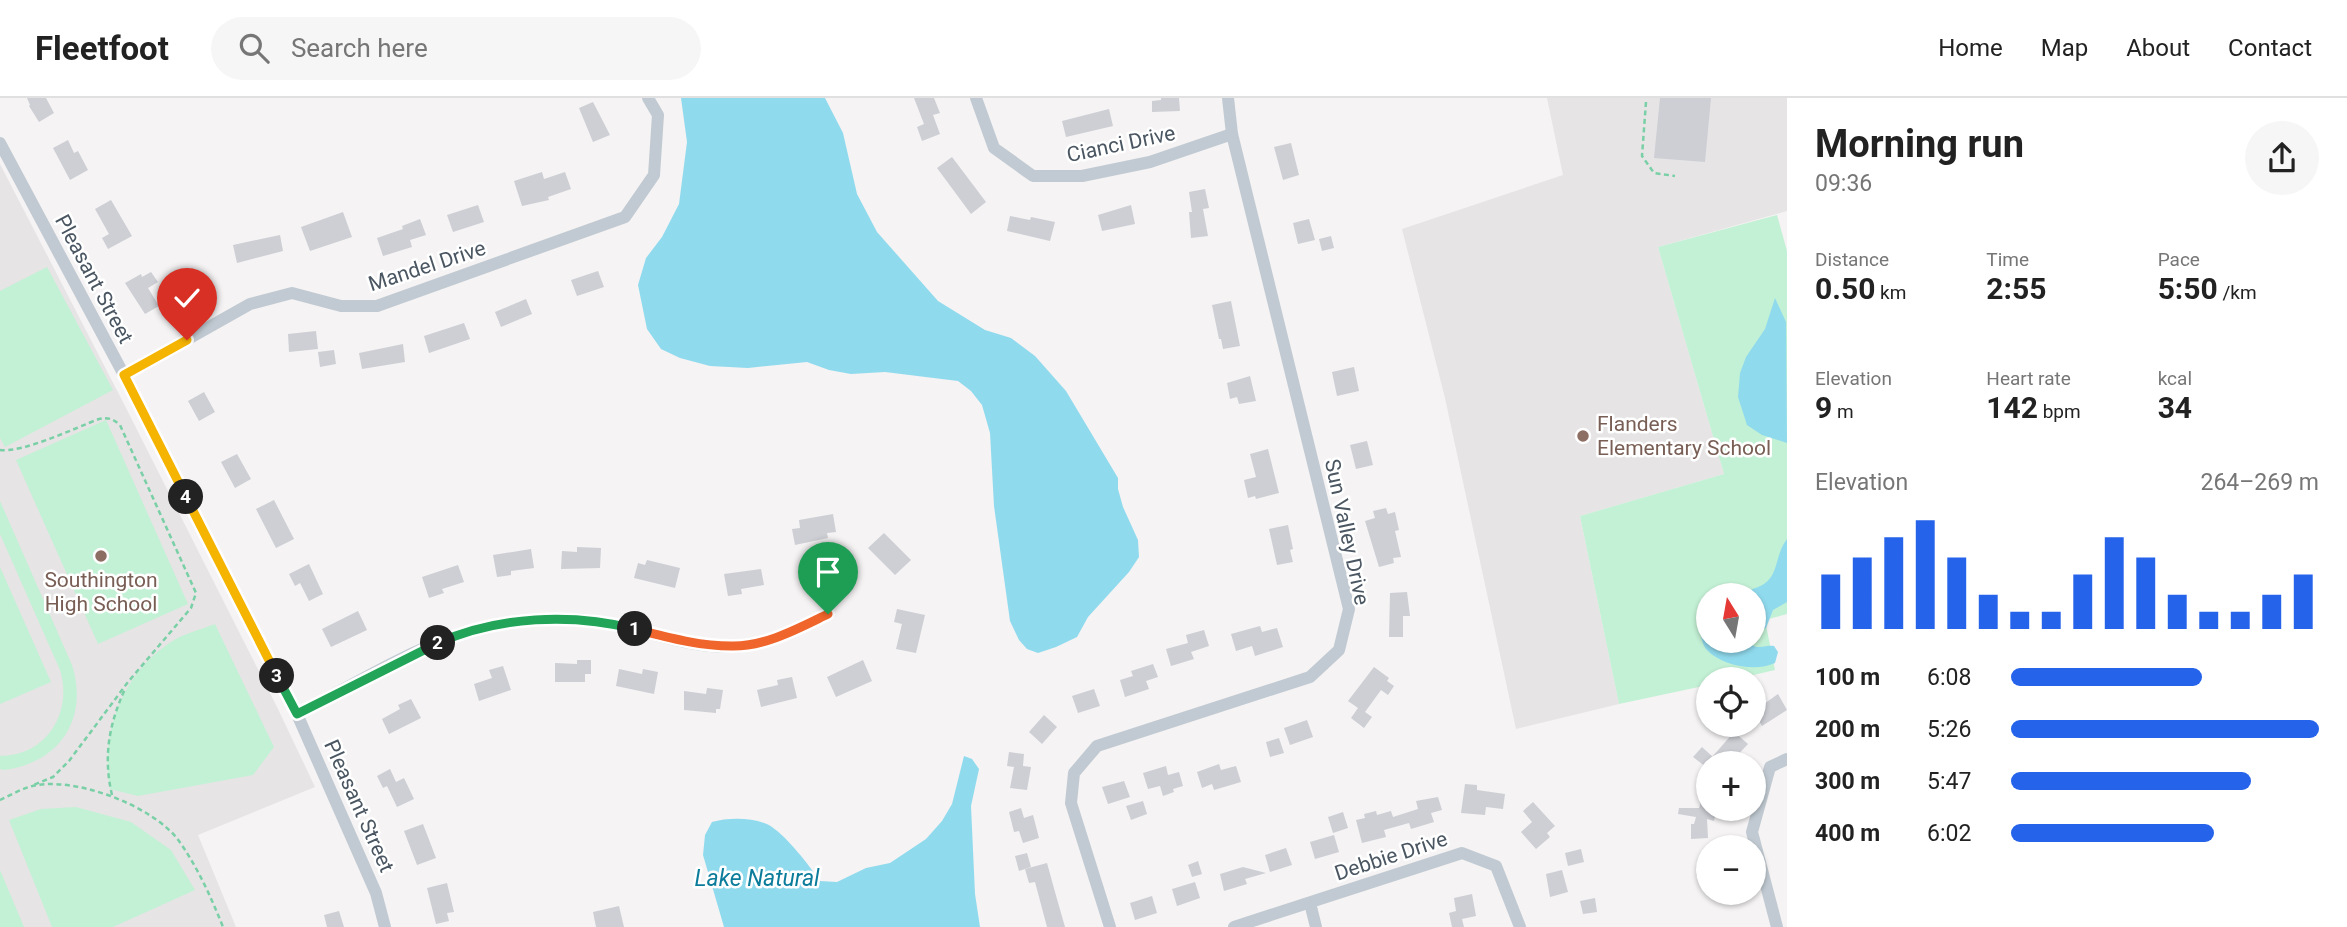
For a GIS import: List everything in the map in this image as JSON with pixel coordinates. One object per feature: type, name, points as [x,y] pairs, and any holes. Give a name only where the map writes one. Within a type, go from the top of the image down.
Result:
[{"type":"street","name":"Mandel Drive","points":[[124,375],[250,304],[292,293],[341,306],[377,306],[625,218],[654,175],[658,115],[648,98]]},
{"type":"street","name":"Cianci Drive","points":[[976,98],[994,148],[1033,176],[1082,176],[1150,162],[1232,134]]},
{"type":"street","name":"Sun Valley Drive","points":[[1110,927],[1071,803],[1074,773],[1097,746],[1310,677],[1339,650],[1349,609],[1232,134],[1228,98]]},
{"type":"street","name":"Pleasant Street","points":[[0,143],[124,375],[297,714],[376,892],[385,927]]},
{"type":"street","points":[[297,714],[455,636],[492,627],[534,620],[607,622],[695,643],[734,647],[792,632],[828,614]]},
{"type":"street","points":[[1777,927],[1752,832],[1770,767],[1787,759]]},
{"type":"street","name":"Debbie Drive","points":[[1234,927],[1462,853],[1496,866],[1520,927]]},
{"type":"street","points":[[1310,903],[1316,927]]},
{"type":"path","points":[[1646,102],[1642,156],[1654,173],[1675,176]]},
{"type":"path","points":[[0,450],[9,451],[34,444],[99,419],[109,418],[120,425],[196,593],[191,608],[128,682],[69,761],[53,777],[0,800]]},
{"type":"path","points":[[112,794],[107,774],[107,752],[111,726],[128,682]]},
{"type":"path","points":[[31,786],[72,785],[112,794],[151,817],[178,839],[207,887],[223,927]]},
{"type":"shaded area","name":"Flanders Elementary School","points":[[1547,98],[1787,98],[1787,211],[1658,247],[1724,474],[1580,516],[1619,704],[1516,729],[1445,398],[1402,229],[1563,175]]},
{"type":"shaded area","name":"Southington High School","points":[[0,164],[124,404],[315,787],[198,835],[236,927],[0,927]]},
{"type":"green space","points":[[1777,215],[1787,251],[1787,614],[1766,620],[1766,583],[1696,583],[1696,653],[1766,653],[1766,625],[1775,670],[1766,672],[1766,667],[1696,667],[1696,688],[1619,704],[1580,516],[1724,474],[1658,247]]},
{"type":"green space","points":[[47,267],[113,390],[5,447],[0,438],[0,291]]},
{"type":"green space","points":[[106,420],[188,604],[98,644],[16,460]]},
{"type":"green space","points":[[0,501],[72,665],[76,684],[73,720],[55,748],[24,766],[4,770],[0,769],[0,756],[17,754],[31,748],[43,740],[52,729],[63,701],[63,686],[60,670],[0,534]]},
{"type":"green space","points":[[0,567],[51,682],[0,704]]},
{"type":"green space","points":[[215,624],[274,747],[253,775],[138,796],[110,789],[108,767],[112,724],[129,686],[141,668],[174,640]]},
{"type":"green space","points":[[76,807],[131,822],[171,850],[195,890],[113,927],[52,927],[9,820],[41,809]]},
{"type":"green space","points":[[0,870],[24,927],[0,927]]},
{"type":"water","points":[[681,98],[825,98],[843,133],[857,194],[877,232],[938,301],[985,330],[1011,338],[1035,356],[1066,391],[1118,478],[1123,507],[1138,540],[1139,557],[1088,617],[1077,637],[1038,653],[1027,649],[1019,640],[1010,621],[994,506],[990,433],[982,405],[971,391],[958,381],[885,372],[851,374],[807,362],[748,368],[710,366],[680,358],[661,349],[647,329],[638,285],[646,258],[662,237],[679,204],[687,142]]},
{"type":"water","points":[[1775,298],[1786,322],[1787,443],[1762,435],[1747,425],[1738,397],[1740,373],[1746,357],[1765,329]]},
{"type":"water","points":[[1787,539],[1787,602],[1773,610],[1766,628],[1765,583],[1775,569]]},
{"type":"water","points":[[1766,646],[1770,646],[1774,646],[1778,652],[1775,663],[1758,667],[1730,664],[1710,653],[1766,653]]},
{"type":"water","name":"Lake Natural","points":[[964,756],[972,759],[979,769],[971,806],[975,894],[980,927],[724,927],[703,855],[705,835],[712,822],[743,819],[766,824],[791,845],[820,881],[837,882],[866,868],[890,863],[926,839],[942,821],[952,804]]},
{"type":"building","points":[[27,98],[46,98],[54,113],[39,122]]},
{"type":"building","points":[[914,98],[934,98],[940,113],[933,115],[940,134],[922,141],[917,127],[924,124]]},
{"type":"building","points":[[1179,98],[1180,111],[1152,112],[1152,101]]},
{"type":"building","points":[[1660,98],[1711,98],[1705,162],[1654,158]]},
{"type":"building","points":[[593,102],[610,135],[593,142],[579,108]]},
{"type":"building","points":[[1109,109],[1113,126],[1066,137],[1062,121]]},
{"type":"building","points":[[68,140],[74,153],[78,151],[88,170],[70,180],[53,148]]},
{"type":"building","points":[[1291,143],[1299,175],[1283,180],[1274,147]]},
{"type":"building","points":[[952,157],[986,202],[971,214],[937,168]]},
{"type":"building","points":[[542,172],[544,179],[565,172],[571,189],[548,197],[549,200],[522,206],[514,181]]},
{"type":"building","points":[[1205,189],[1209,208],[1203,209],[1208,236],[1191,238],[1189,212],[1192,212],[1189,192]]},
{"type":"building","points":[[111,200],[132,236],[108,249],[102,238],[109,234],[95,209]]},
{"type":"building","points":[[478,205],[484,222],[453,232],[447,215]]},
{"type":"building","points":[[1131,205],[1135,224],[1102,231],[1098,215]]},
{"type":"building","points":[[343,212],[352,237],[310,251],[301,227]]},
{"type":"building","points":[[1010,216],[1055,222],[1050,241],[1007,231]]},
{"type":"building","points":[[420,219],[426,235],[410,240],[412,247],[383,256],[377,238],[403,229],[402,226]]},
{"type":"building","points":[[1309,219],[1315,240],[1298,244],[1293,223]]},
{"type":"building","points":[[280,235],[283,251],[237,263],[233,245]]},
{"type":"building","points":[[1331,236],[1334,248],[1322,251],[1319,239]]},
{"type":"building","points":[[598,271],[604,287],[577,296],[571,280]]},
{"type":"building","points":[[151,272],[158,282],[148,288],[159,306],[145,314],[125,283]]},
{"type":"building","points":[[526,299],[532,314],[501,327],[495,312]]},
{"type":"building","points":[[1231,301],[1240,346],[1223,349],[1212,305]]},
{"type":"building","points":[[464,323],[470,339],[429,353],[424,336]]},
{"type":"building","points":[[316,331],[318,349],[289,352],[288,334]]},
{"type":"building","points":[[403,344],[405,362],[362,369],[359,353]]},
{"type":"building","points":[[334,350],[336,364],[320,367],[318,352]]},
{"type":"building","points":[[1354,367],[1359,391],[1337,396],[1332,372]]},
{"type":"building","points":[[1250,376],[1256,401],[1239,404],[1237,397],[1230,399],[1227,383]]},
{"type":"building","points":[[204,392],[215,412],[199,421],[188,401]]},
{"type":"building","points":[[1367,441],[1373,465],[1356,469],[1350,445]]},
{"type":"building","points":[[1268,449],[1279,493],[1256,499],[1255,496],[1248,498],[1244,480],[1256,477],[1250,454]]},
{"type":"building","points":[[237,454],[251,479],[235,488],[221,462]]},
{"type":"building","points":[[274,500],[294,539],[276,548],[256,509]]},
{"type":"building","points":[[1386,508],[1388,514],[1395,512],[1399,530],[1395,531],[1401,557],[1393,558],[1394,563],[1379,567],[1365,521],[1375,518],[1373,511]]},
{"type":"building","points":[[833,514],[836,532],[827,533],[828,538],[795,545],[792,529],[800,528],[799,520]]},
{"type":"building","points":[[1288,525],[1293,562],[1277,565],[1269,529]]},
{"type":"building","points":[[884,533],[911,560],[895,575],[868,548]]},
{"type":"building","points":[[577,547],[601,548],[600,568],[561,569],[562,551],[577,552]]},
{"type":"building","points":[[531,549],[534,568],[511,571],[511,575],[497,577],[493,555]]},
{"type":"building","points":[[647,560],[680,568],[675,588],[634,578],[638,563],[645,565]]},
{"type":"building","points":[[309,564],[323,594],[309,601],[300,583],[295,586],[289,574]]},
{"type":"building","points":[[458,565],[464,582],[442,589],[444,593],[429,598],[422,577]]},
{"type":"building","points":[[761,569],[764,585],[741,589],[742,594],[728,596],[724,574]]},
{"type":"building","points":[[1407,592],[1410,616],[1403,616],[1403,637],[1389,637],[1390,593]]},
{"type":"building","points":[[897,609],[925,615],[916,653],[896,649],[902,624],[894,622]]},
{"type":"building","points":[[358,611],[367,630],[331,647],[322,629]]},
{"type":"building","points":[[1260,626],[1262,632],[1277,628],[1283,647],[1255,656],[1252,646],[1236,651],[1231,634]]},
{"type":"building","points":[[1204,630],[1209,646],[1191,652],[1194,659],[1171,666],[1166,649],[1188,643],[1186,635]]},
{"type":"building","points":[[577,660],[591,660],[591,674],[585,674],[585,682],[555,682],[555,663],[577,664]]},
{"type":"building","points":[[863,660],[872,681],[836,697],[827,677]]},
{"type":"building","points":[[1153,664],[1158,677],[1146,681],[1149,689],[1125,697],[1120,680],[1133,676],[1131,671]]},
{"type":"building","points":[[503,666],[511,690],[479,701],[474,684],[492,678],[489,670]]},
{"type":"building","points":[[1374,667],[1389,678],[1387,681],[1394,686],[1388,695],[1381,690],[1365,712],[1372,717],[1364,728],[1351,718],[1358,708],[1348,701]]},
{"type":"building","points":[[619,669],[642,674],[643,669],[658,672],[654,694],[616,686]]},
{"type":"building","points":[[792,677],[797,698],[761,707],[757,690],[778,685],[777,680]]},
{"type":"building","points":[[707,688],[723,690],[720,709],[716,709],[716,713],[684,710],[684,691],[706,694]]},
{"type":"building","points":[[1094,689],[1100,706],[1078,713],[1072,696]]},
{"type":"building","points":[[1778,694],[1787,710],[1766,723],[1766,702]]},
{"type":"building","points":[[411,699],[421,718],[389,734],[382,719],[400,709],[398,705]]},
{"type":"building","points":[[1044,715],[1057,727],[1042,744],[1029,732]]},
{"type":"building","points":[[1307,720],[1313,737],[1290,745],[1284,728]]},
{"type":"building","points":[[1730,737],[1740,737],[1748,744],[1741,751],[1717,751]]},
{"type":"building","points":[[1279,738],[1284,753],[1270,757],[1266,742]]},
{"type":"building","points":[[1009,752],[1024,754],[1023,766],[1031,767],[1027,790],[1010,788],[1014,767],[1007,766]]},
{"type":"building","points":[[1219,764],[1221,770],[1236,766],[1241,782],[1214,790],[1212,784],[1202,788],[1197,772]]},
{"type":"building","points":[[1166,766],[1168,775],[1179,772],[1183,786],[1163,796],[1160,786],[1148,789],[1143,773]]},
{"type":"building","points":[[390,769],[396,782],[404,778],[414,799],[397,807],[387,786],[383,788],[377,776]]},
{"type":"building","points":[[1124,781],[1130,797],[1108,804],[1102,787]]},
{"type":"building","points":[[1465,784],[1477,785],[1477,790],[1505,794],[1503,809],[1486,807],[1485,815],[1461,813]]},
{"type":"building","points":[[1438,797],[1442,810],[1431,813],[1434,822],[1411,829],[1409,823],[1384,830],[1386,837],[1362,843],[1356,820],[1365,818],[1364,814],[1376,811],[1377,815],[1391,811],[1393,817],[1418,809],[1416,801]]},
{"type":"building","points":[[1143,801],[1147,814],[1131,820],[1126,806]]},
{"type":"building","points":[[1533,802],[1555,826],[1547,833],[1550,837],[1536,849],[1521,832],[1532,822],[1523,811]]},
{"type":"building","points":[[1021,808],[1024,818],[1033,815],[1039,838],[1023,843],[1019,831],[1014,832],[1009,812]]},
{"type":"building","points":[[1679,808],[1696,808],[1696,817],[1678,814]]},
{"type":"building","points":[[1343,812],[1348,828],[1333,833],[1328,817]]},
{"type":"building","points":[[1696,817],[1696,821],[1707,821],[1708,835],[1696,835],[1696,839],[1691,839],[1691,824],[1694,824]]},
{"type":"building","points":[[423,824],[436,858],[417,865],[404,831]]},
{"type":"building","points":[[1334,835],[1339,852],[1315,859],[1310,842]]},
{"type":"building","points":[[1286,848],[1292,865],[1270,872],[1265,855]]},
{"type":"building","points":[[1581,849],[1584,862],[1568,866],[1565,853]]},
{"type":"building","points":[[1027,853],[1031,867],[1019,871],[1015,856]]},
{"type":"building","points":[[1198,861],[1202,874],[1192,877],[1188,865]]},
{"type":"building","points":[[1047,863],[1065,927],[1047,927],[1035,882],[1029,883],[1025,869]]},
{"type":"building","points":[[1243,867],[1266,873],[1245,879],[1247,884],[1224,891],[1220,874]]},
{"type":"building","points":[[1562,870],[1568,892],[1550,897],[1546,874]]},
{"type":"building","points":[[1195,882],[1200,898],[1177,906],[1172,889]]},
{"type":"building","points":[[447,883],[454,912],[447,913],[449,921],[436,924],[427,888]]},
{"type":"building","points":[[1472,894],[1476,916],[1462,919],[1464,927],[1452,927],[1449,913],[1456,911],[1454,898]]},
{"type":"building","points":[[1152,896],[1157,913],[1135,920],[1130,903]]},
{"type":"building","points":[[1595,898],[1597,912],[1583,914],[1580,901]]},
{"type":"building","points":[[619,906],[624,927],[596,927],[593,912]]},
{"type":"building","points":[[339,911],[344,927],[327,927],[324,915]]},
{"type":"place","name":"Flanders Elementary School","points":[[1583,436]]},
{"type":"place","name":"Southington High School","points":[[101,556]]},
{"type":"route","points":[[187,340],[124,375],[297,714],[455,636],[492,627],[534,620],[607,622],[695,643],[734,647],[792,632],[828,614]]}]
